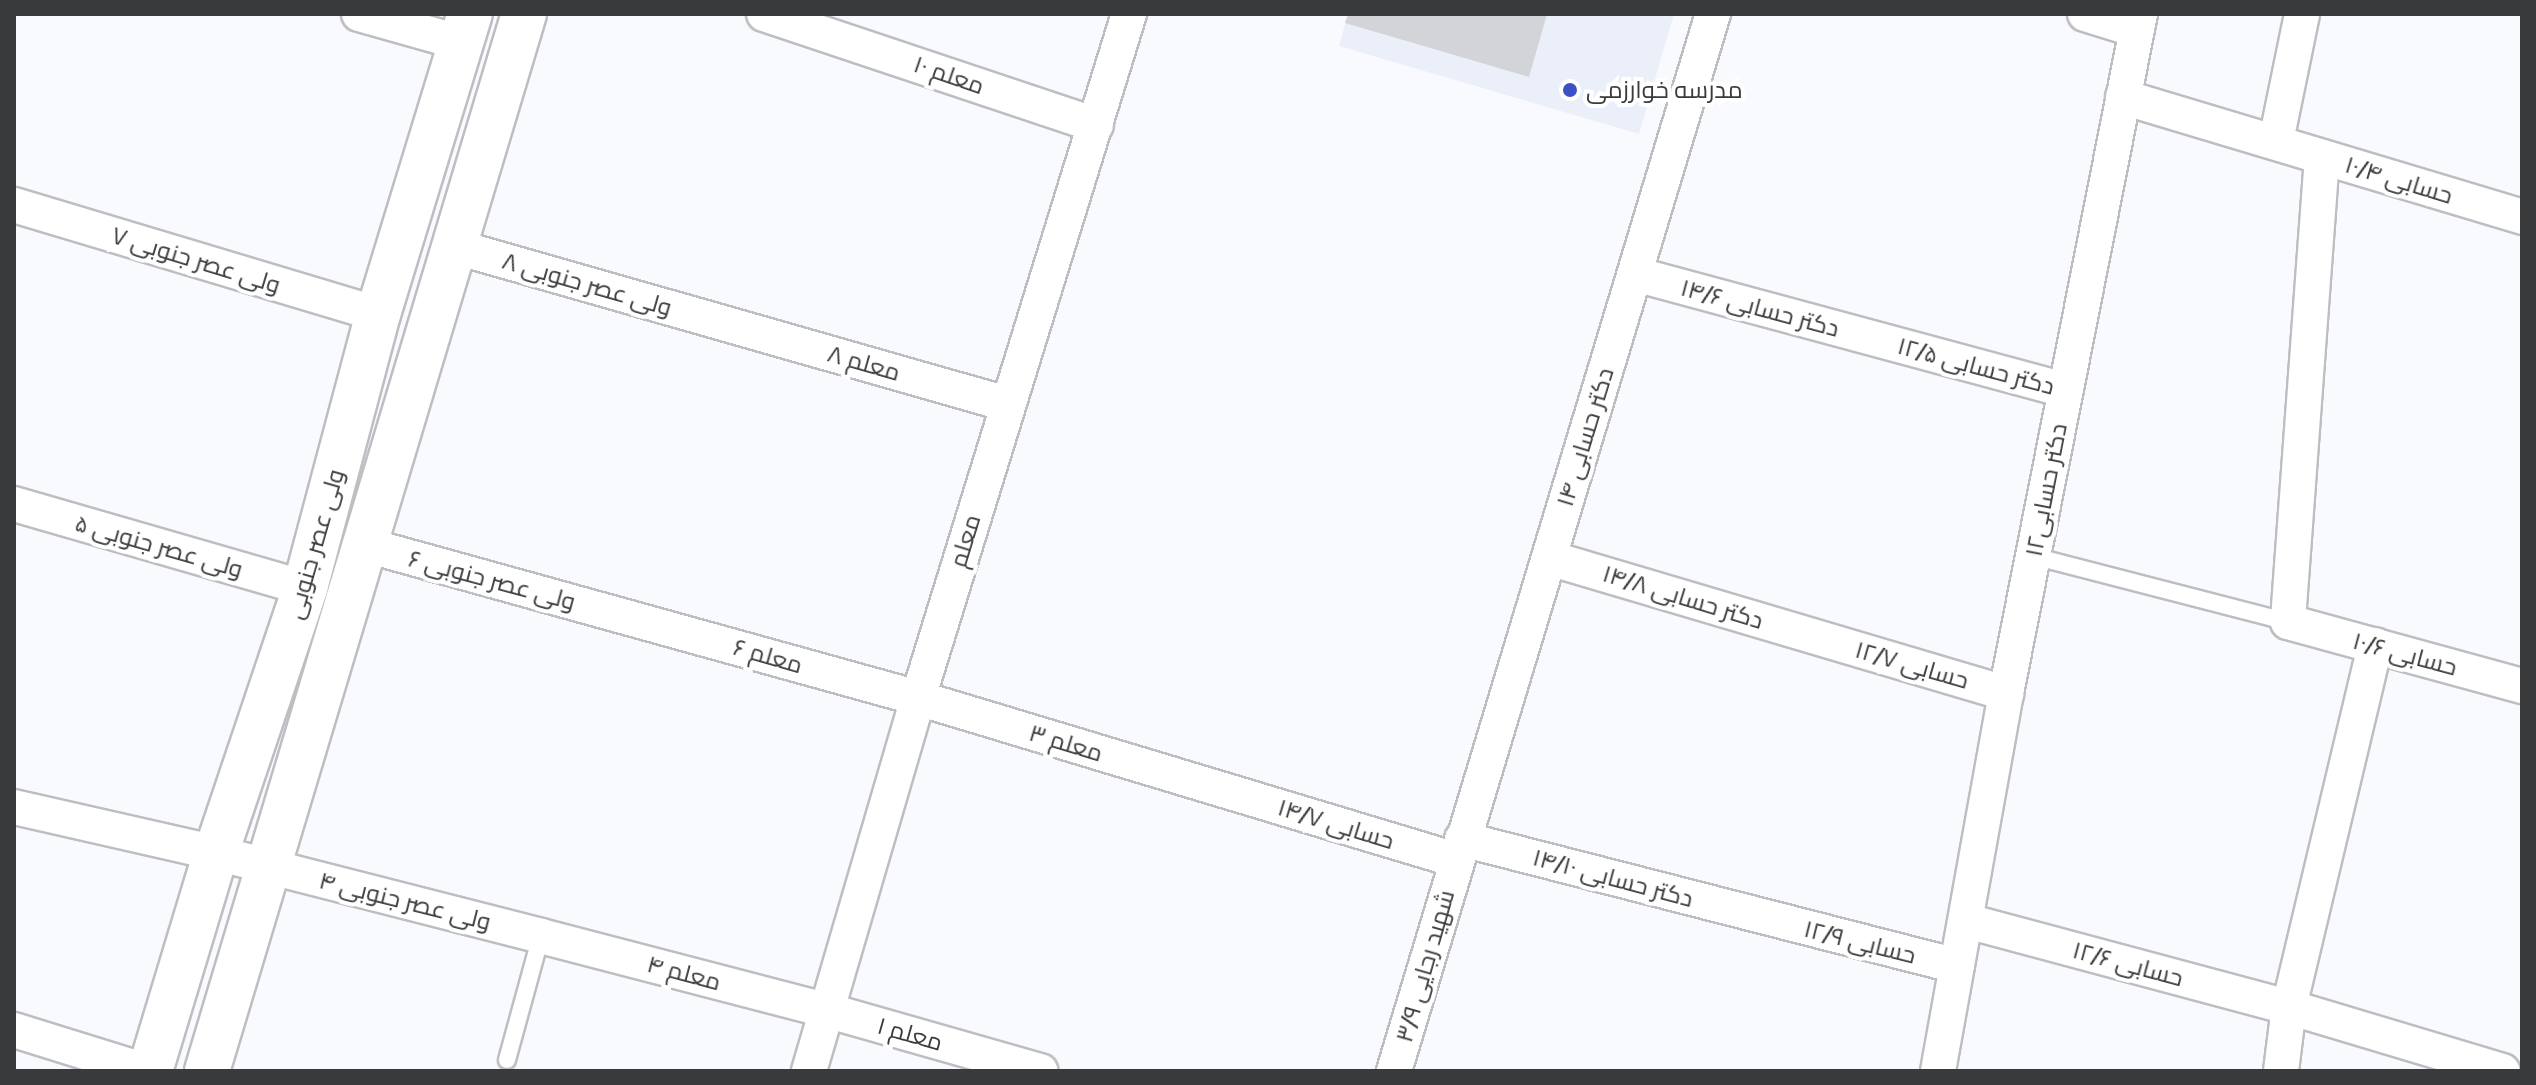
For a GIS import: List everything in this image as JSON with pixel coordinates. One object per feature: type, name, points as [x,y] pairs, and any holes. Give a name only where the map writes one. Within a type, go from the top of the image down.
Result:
[{"type":"street","points":[[359,14],[466,28]]},
{"type":"street","name":"ولی عصر جنوبی","points":[[207,1071],[524,14]]},
{"type":"street","name":"معلم ۱۰","points":[[764,14],[1096,125]]},
{"type":"street","name":"معلم","points":[[809,1071],[1007,404],[1129,14]]},
{"type":"street","name":"دکتر حسابی ۱۴","points":[[1459,849],[1713,14]]},
{"type":"street","points":[[2085,14],[2139,22]]},
{"type":"street","points":[[2276,141],[2302,14]]},
{"type":"street","name":"دکتر حسابی۱۲","points":[[1938,1071],[2006,693],[2139,22]]},
{"type":"street","name":"ولی عصر جنوبی","points":[[148,1071],[216,853],[305,588],[378,314],[466,28]]},
{"type":"street","name":"حسابی ۱۰/۴","points":[[2123,97],[2522,217]]},
{"type":"street","points":[[2288,622],[2322,157]]},
{"type":"street","name":"ولی عصر جنوبی ۷","points":[[14,205],[378,314]]},
{"type":"street","name":"ولی عصر جنوبی ۸","points":[[453,246],[721,322]]},
{"type":"street","name":"دکتر حسابی ۱۴/۶","points":[[1635,274],[1886,341]]},
{"type":"street","name":"معلم ۸","points":[[721,322],[1007,404]]},
{"type":"street","name":"دکتر حسابی ۱۲/۵","points":[[1886,341],[2066,390]]},
{"type":"street","name":"ولی عصر جنوبی ۵","points":[[14,504],[305,588]]},
{"type":"street","name":"ولی عصر جنوبی ۶","points":[[366,545],[619,614]]},
{"type":"street","name":"دکتر حسابی ۱۴/۸","points":[[1549,558],[1817,637]]},
{"type":"street","name":"معلم ۶","points":[[619,614],[918,698]]},
{"type":"street","name":"حسابی ۱۰/۶","points":[[2288,622],[2522,686]]},
{"type":"street","name":"حسابی ۱۲/۷","points":[[1817,637],[2006,693]]},
{"type":"street","points":[[2281,1071],[2289,1007],[2375,645]]},
{"type":"street","name":"معلم ۳","points":[[918,698],[1215,788]]},
{"type":"street","name":"حسابی ۱۴/۷","points":[[1215,788],[1459,849]]},
{"type":"street","name":"ولی عصر جنوبی ۴","points":[[14,807],[216,853],[541,936]]},
{"type":"street","name":"دکتر حسابی ۱۴/۱۰","points":[[1459,849],[1763,917]]},
{"type":"street","name":"شهید رجایی ۳/۹","points":[[1394,1071],[1459,849]]},
{"type":"street","name":"حسابی ۱۲/۹","points":[[1763,917],[1957,966]]},
{"type":"street","name":"حسابی ۱۲/۶","points":[[1967,921],[2289,1007],[2503,1071]]},
{"type":"street","name":"معلم ۴","points":[[541,936],[826,1010]]},
{"type":"street","name":"معلم ۱","points":[[826,1010],[1040,1071]]},
{"type":"street","points":[[14,1030],[148,1071]]},
{"type":"lane","points":[[2033,556],[2288,622]]},
{"type":"lane","points":[[507,1060],[541,936]]},
{"type":"shaded area","name":"مدرسه خوارزمی","points":[[1348,14],[1674,14],[1639,134],[1339,46]]},
{"type":"building","points":[[1348,14],[1547,14],[1529,77],[1345,23]]},
{"type":"place","name":"مدرسه خوارزمی","points":[[1570,90]]}]
